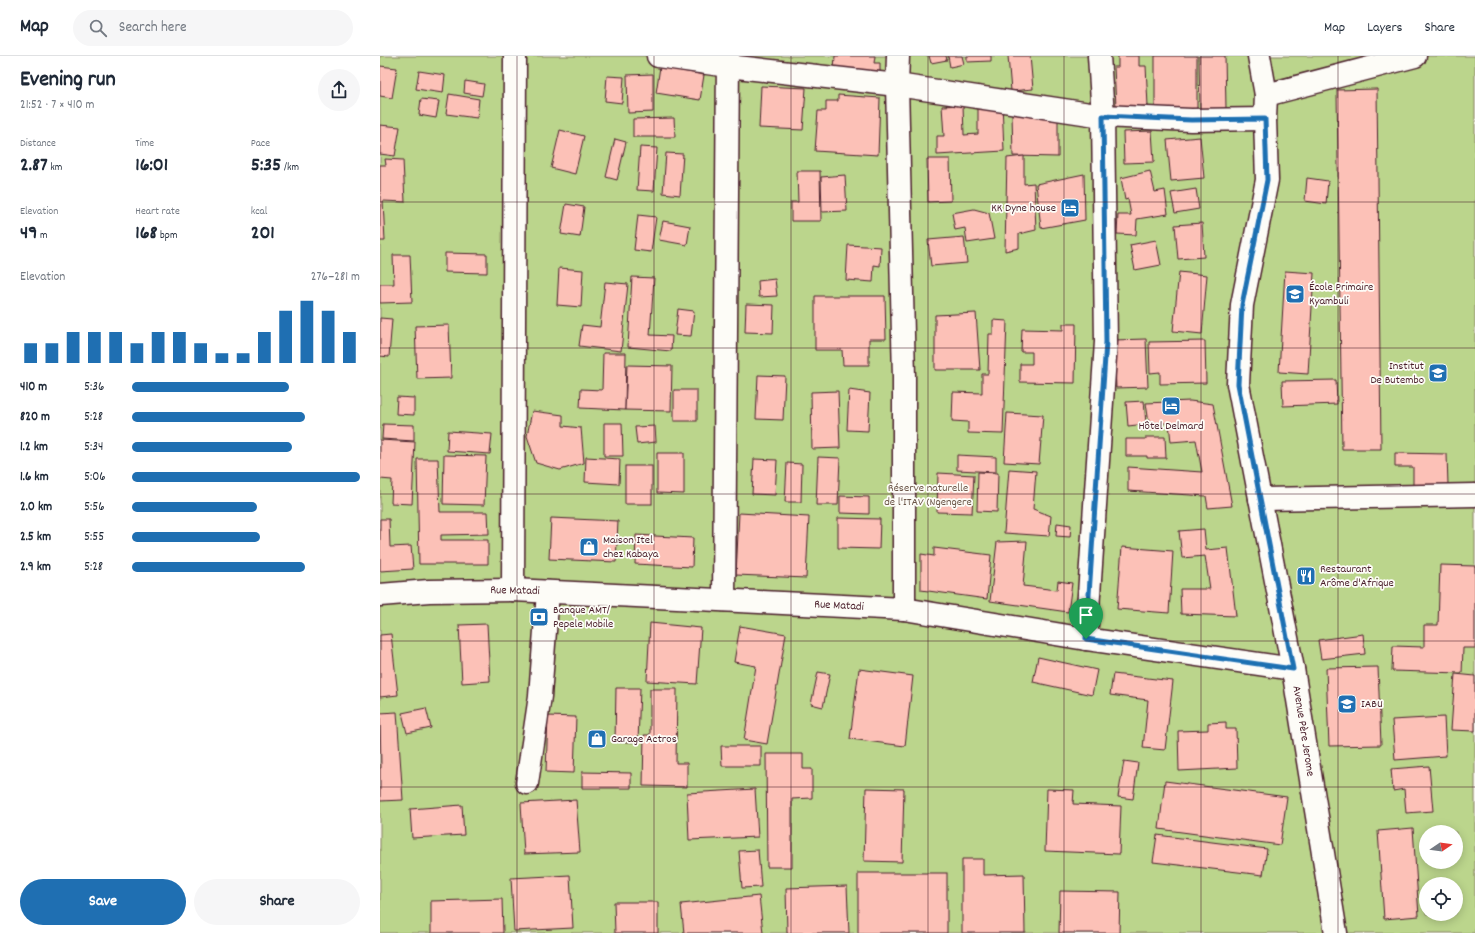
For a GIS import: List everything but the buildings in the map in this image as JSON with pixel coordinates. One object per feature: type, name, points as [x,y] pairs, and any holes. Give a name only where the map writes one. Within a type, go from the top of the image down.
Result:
[{"type":"street","points":[[513,590],[515,56]]},
{"type":"street","points":[[658,56],[728,61],[1103,116],[1191,120],[1265,119]]},
{"type":"street","points":[[898,56],[897,85],[904,378],[904,609]]},
{"type":"street","points":[[1086,639],[1106,342],[1103,116],[1099,56]]},
{"type":"street","name":"Avenue Père Jerome","points":[[1260,56],[1266,96],[1265,119],[1267,180],[1242,305],[1238,384],[1293,669],[1336,933]]},
{"type":"street","points":[[1266,96],[1415,56]]},
{"type":"street","points":[[724,600],[728,61]]},
{"type":"street","points":[[1260,499],[1475,495]]},
{"type":"street","name":"Rue Matadi","points":[[380,595],[428,591],[513,590],[904,609],[1086,639],[1293,669]]},
{"type":"street","points":[[527,783],[540,696],[548,592]]},
{"type":"green space","name":"Réserve naturelle de l'ITAV (Ngengere","points":[[380,56],[1475,56],[1475,933],[380,933]]},
{"type":"place","name":"KK Dyne house","points":[[1070,208]]},
{"type":"place","name":"École Primaire Kyambuli","points":[[1295,294]]},
{"type":"place","name":"Institut De Butembo","points":[[1438,373]]},
{"type":"place","name":"Hôtel Delmard","points":[[1171,406]]},
{"type":"place","name":"Maison Itel chez Kabaya","points":[[589,547]]},
{"type":"place","name":"Restaurant Arôme d'Afrique","points":[[1306,576]]},
{"type":"place","name":"Banque AMT/ Pepele Mobile","points":[[539,617]]},
{"type":"place","name":"IABU","points":[[1347,704]]},
{"type":"place","name":"Garage Actros","points":[[597,739]]},
{"type":"route","points":[[1103,116],[1191,120],[1265,119],[1267,180],[1242,305],[1238,384],[1293,669],[1086,639],[1106,342],[1103,116]]}]
